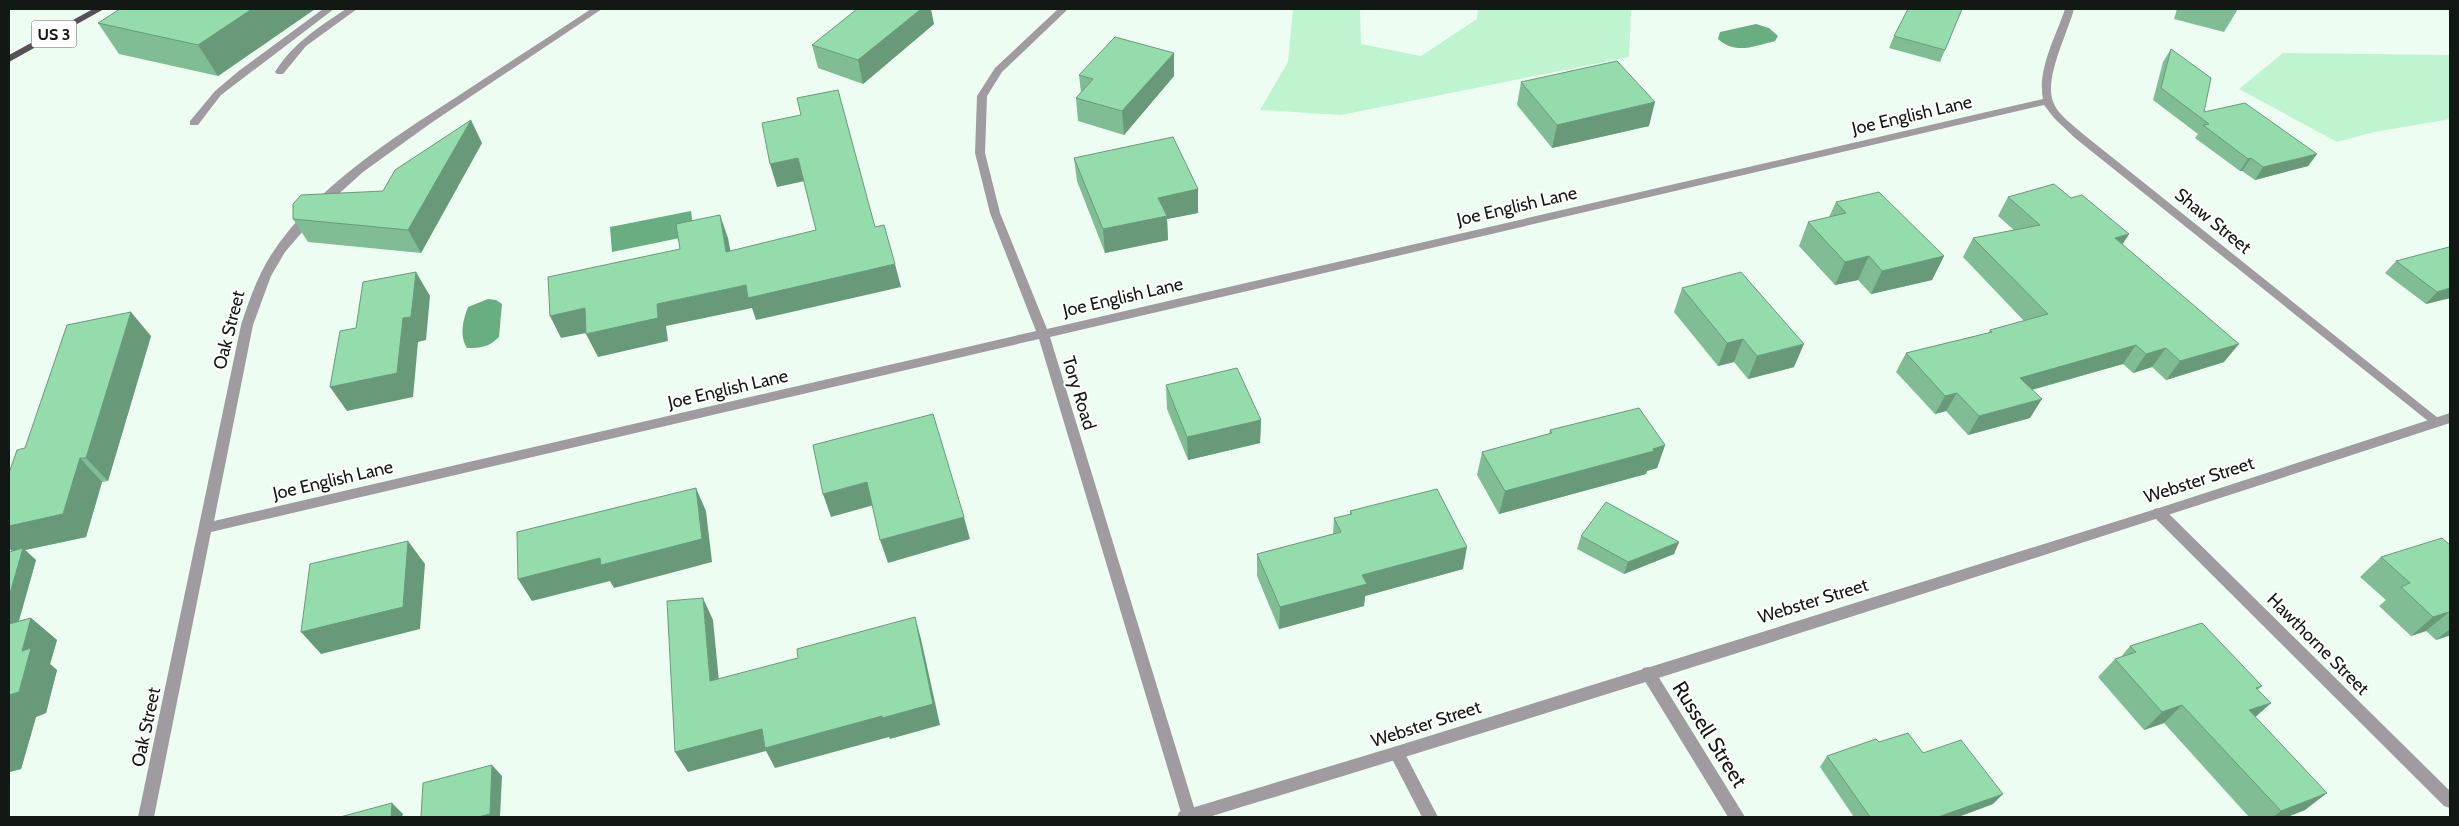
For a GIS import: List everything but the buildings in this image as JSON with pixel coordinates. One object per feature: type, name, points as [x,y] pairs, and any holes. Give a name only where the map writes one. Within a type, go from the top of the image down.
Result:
[{"type":"main road","name":"US 3","points":[[9,59],[99,9]]},
{"type":"street","points":[[194,123],[218,93],[243,72],[329,9]]},
{"type":"street","points":[[280,72],[285,62],[299,48],[352,9]]},
{"type":"street","name":"Oak Street","points":[[146,817],[247,325],[260,287],[280,250],[307,216],[340,184],[377,154],[597,9]]},
{"type":"street","name":"Tory Road","points":[[1063,9],[998,70],[982,96],[980,153],[995,213],[1043,334],[1187,816]]},
{"type":"street","points":[[2048,101],[2047,84],[2070,9]]},
{"type":"street","name":"Joe English Lane","points":[[205,528],[2048,101]]},
{"type":"street","name":"Shaw Street","points":[[2048,101],[2059,117],[2079,136],[2444,420]]},
{"type":"street","name":"Webster Street","points":[[1187,816],[1397,753],[2159,513],[2444,420]]},
{"type":"street","name":"Hawthorne Street","points":[[2159,513],[2450,801]]},
{"type":"street","name":"Russell Street","points":[[1648,673],[1737,817]]},
{"type":"street","points":[[1397,753],[1430,817]]},
{"type":"shaded area","points":[[1293,9],[1360,9],[1361,44],[1421,56],[1477,19],[1478,9],[1636,9],[1631,11],[1629,57],[1341,115],[1260,110],[1288,62]]},
{"type":"shaded area","points":[[1756,24],[1769,28],[1778,36],[1775,41],[1753,47],[1738,48],[1731,47],[1718,39],[1720,32]]},
{"type":"shaded area","points":[[2283,53],[2450,55],[2450,119],[2374,132],[2337,142],[2239,89]]},
{"type":"shaded area","points":[[691,211],[694,235],[612,252],[610,227]]},
{"type":"shaded area","points":[[488,299],[496,300],[502,304],[499,337],[492,343],[484,346],[467,348],[462,333],[468,307]]}]
